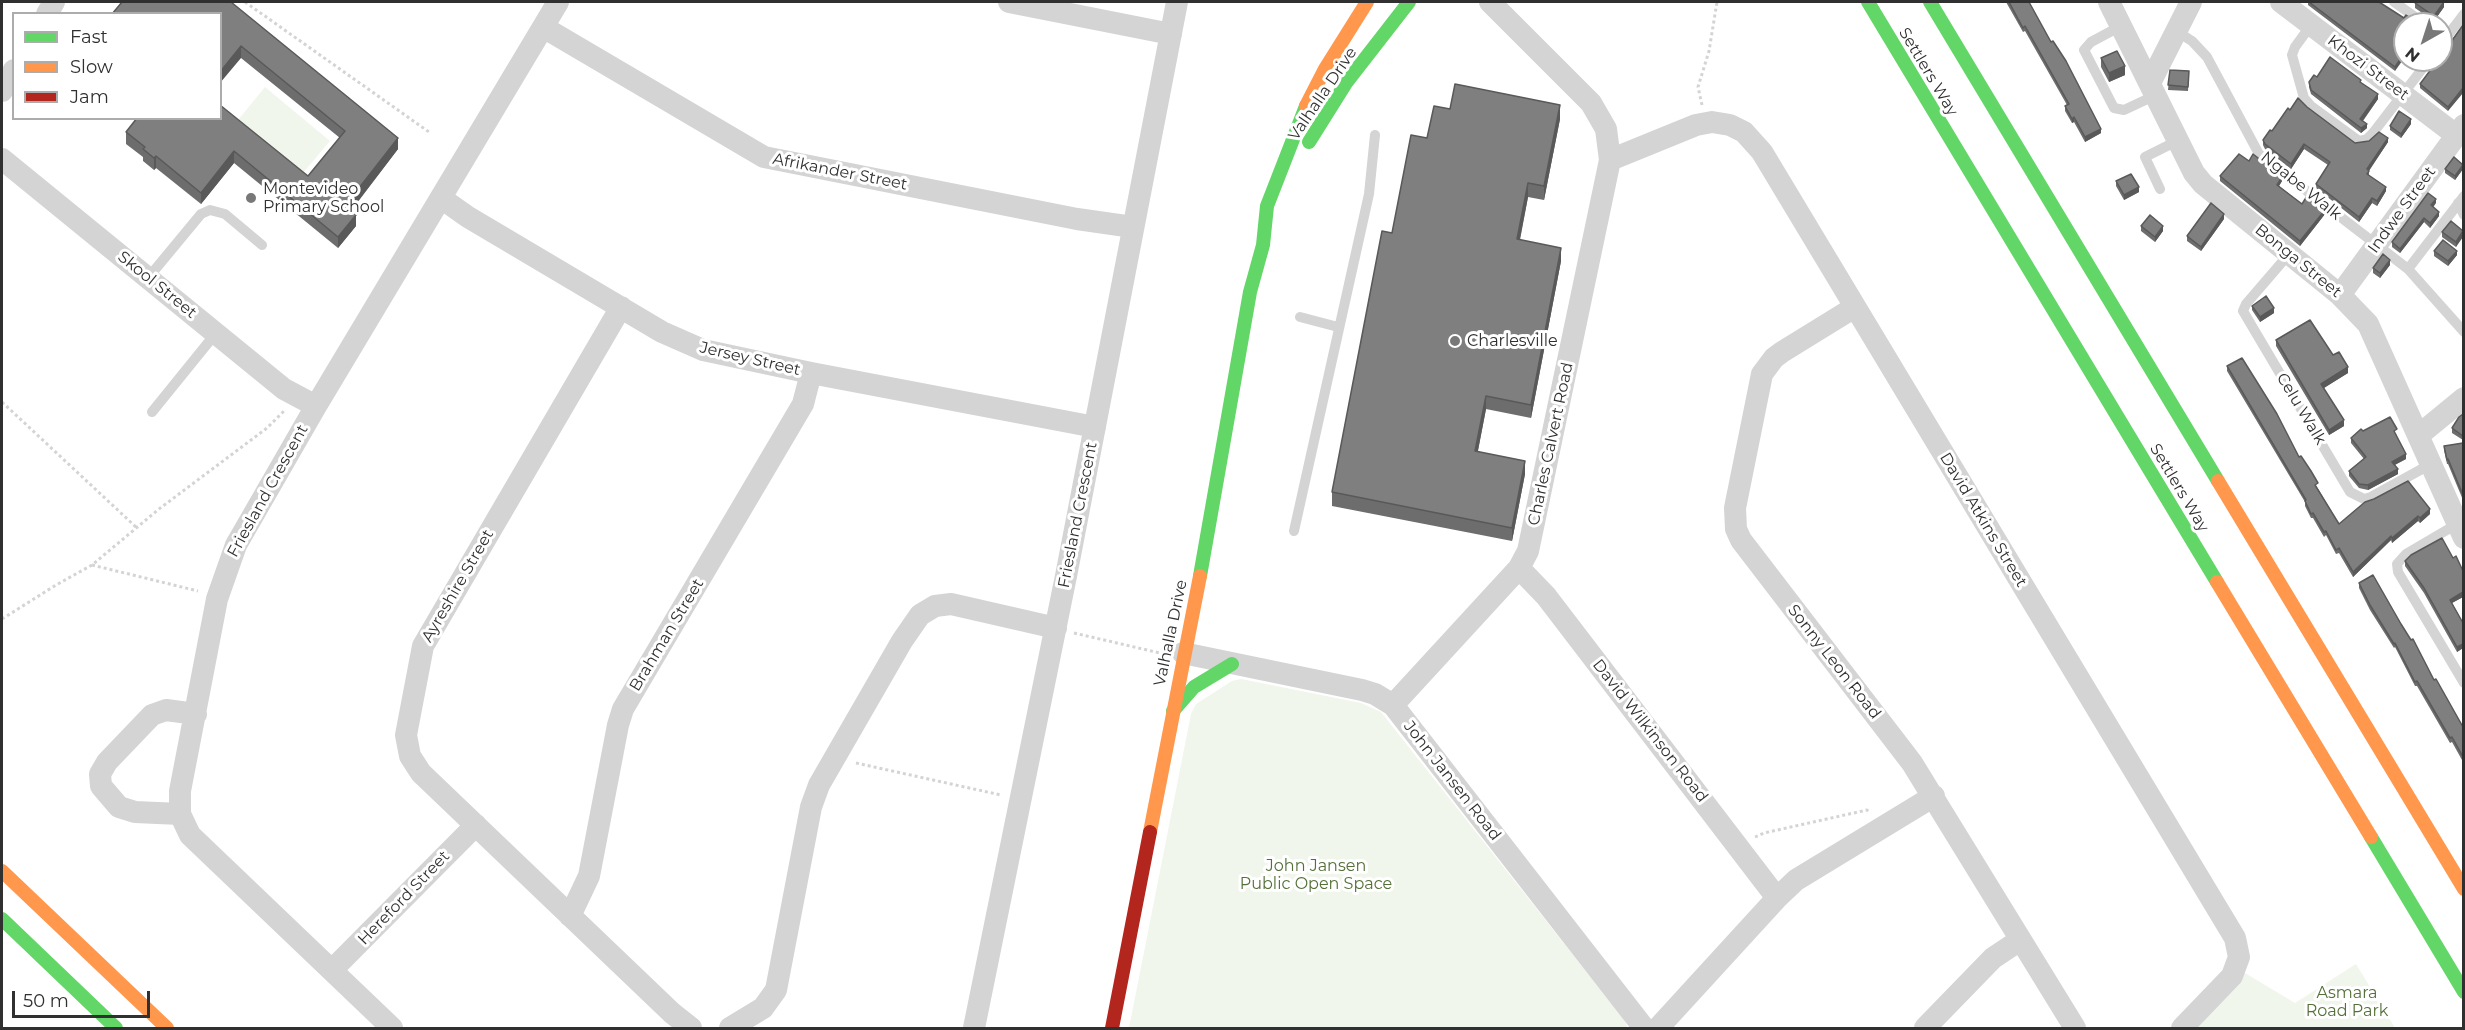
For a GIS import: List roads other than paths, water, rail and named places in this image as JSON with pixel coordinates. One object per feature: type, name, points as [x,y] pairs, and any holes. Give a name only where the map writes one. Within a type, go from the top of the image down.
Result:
[{"type":"main road","name":"Valhalla Drive","points":[[1112,1029],[1202,568],[1251,292],[1263,245],[1267,206],[1293,136],[1325,69],[1367,2]]},
{"type":"main road","name":"Valhalla Drive","points":[[1263,245],[1292,177],[1322,119],[1346,83],[1409,2]]},
{"type":"main road","name":"Settlers Way","points":[[1868,2],[2463,992]]},
{"type":"main road","points":[[1930,2],[2463,889]]},
{"type":"main road","points":[[1173,711],[1194,687],[1232,664]]},
{"type":"main road","points":[[2,872],[167,1029]]},
{"type":"main road","points":[[2,920],[116,1029]]},
{"type":"main road","points":[[2429,934],[2463,1005]]},
{"type":"street","name":"Friesland Crescent","points":[[180,814],[180,790],[217,599],[236,544],[307,401],[441,198],[558,2]]},
{"type":"street","points":[[1009,2],[1171,34]]},
{"type":"street","name":"Friesland Crescent","points":[[974,1029],[1056,628],[1177,2]]},
{"type":"street","name":"Charles Calvert Road","points":[[1393,705],[1519,568],[1531,540],[1610,160],[1606,129],[1591,103],[1490,2]]},
{"type":"street","name":"Bonga Street","points":[[2109,2],[2194,173],[2203,184],[2340,295],[2372,329],[2460,530]]},
{"type":"street","points":[[2153,89],[2176,31],[2191,2]]},
{"type":"street","name":"Khozi Street","points":[[2284,2],[2404,95],[2460,130]]},
{"type":"street","name":"Afrikander Street","points":[[543,27],[764,157],[1077,219],[1133,227]]},
{"type":"street","points":[[2,91],[12,74]]},
{"type":"street","name":"David Atkins Street","points":[[1610,160],[1706,123],[1730,125],[1752,139],[2235,938],[2239,957],[2232,976],[2182,1029]]},
{"type":"street","name":"Indwe Street","points":[[2340,295],[2460,130]]},
{"type":"street","name":"Skool Street","points":[[2,159],[284,389],[307,401]]},
{"type":"street","name":"Jersey Street","points":[[441,198],[468,217],[662,332],[703,350],[1095,427]]},
{"type":"street","name":"Sonny Leon Road","points":[[1855,307],[1782,352],[1774,358],[1762,374],[1737,497],[1735,523],[1741,540],[1912,763],[2075,1029]]},
{"type":"street","name":"Ayreshire Street","points":[[621,308],[423,646],[406,735],[410,756],[421,773],[691,1029]]},
{"type":"street","name":"Brahman Street","points":[[570,916],[589,876],[623,709],[803,404],[811,373]]},
{"type":"street","points":[[2419,435],[2463,398]]},
{"type":"street","name":"David Wilkinson Road","points":[[1519,568],[1546,596],[1777,898]]},
{"type":"street","points":[[730,1029],[763,1008],[776,990],[811,807],[819,785],[903,641],[921,615],[935,606],[951,604],[1056,628]]},
{"type":"street","name":"John Jansen Road","points":[[1184,653],[1362,690],[1375,694],[1393,705],[1644,1029]]},
{"type":"street","points":[[196,714],[166,710],[152,715],[106,762],[100,774],[104,792],[120,807],[135,812],[180,814],[190,835],[392,1029]]},
{"type":"street","points":[[1658,1029],[1796,880],[1934,796]]},
{"type":"street","name":"Hereford Street","points":[[332,970],[476,825]]},
{"type":"street","points":[[1925,1029],[1993,958],[2020,940]]},
{"type":"lane","points":[[2394,2],[2408,12]]},
{"type":"lane","points":[[2453,26],[2463,15]]},
{"type":"lane","points":[[2311,25],[2292,55],[2304,98],[2355,140],[2362,141],[2373,133],[2420,72]]},
{"type":"lane","points":[[2121,26],[2091,42],[2084,51],[2114,108],[2124,110],[2153,89]]},
{"type":"lane","name":"Ngabe Walk","points":[[2176,31],[2192,41],[2207,57],[2259,153],[2408,269],[2463,332]]},
{"type":"lane","points":[[1294,531],[1369,194],[1374,135]]},
{"type":"lane","points":[[2160,189],[2145,157],[2177,141]]},
{"type":"lane","points":[[2461,199],[2463,215]]},
{"type":"lane","points":[[2408,269],[2461,199]]},
{"type":"lane","points":[[148,278],[198,218],[210,210],[225,214],[262,245]]},
{"type":"lane","name":"Celu Walk","points":[[2289,254],[2252,296],[2243,311],[2350,492],[2359,498],[2371,497],[2431,464]]},
{"type":"lane","points":[[1300,317],[1338,327]]},
{"type":"lane","points":[[152,412],[216,333]]},
{"type":"lane","points":[[2460,530],[2406,554],[2397,564],[2398,572],[2463,683]]},
{"type":"place","name":"Montevideo Primary School","points":[[251,198]]},
{"type":"place","name":"Charlesville","points":[[1455,341]]},
{"type":"park label","name":"John Jansen Public Open Space","points":[[1316,875]]},
{"type":"park label","name":"Asmara Road Park","points":[[2347,1002]]}]
